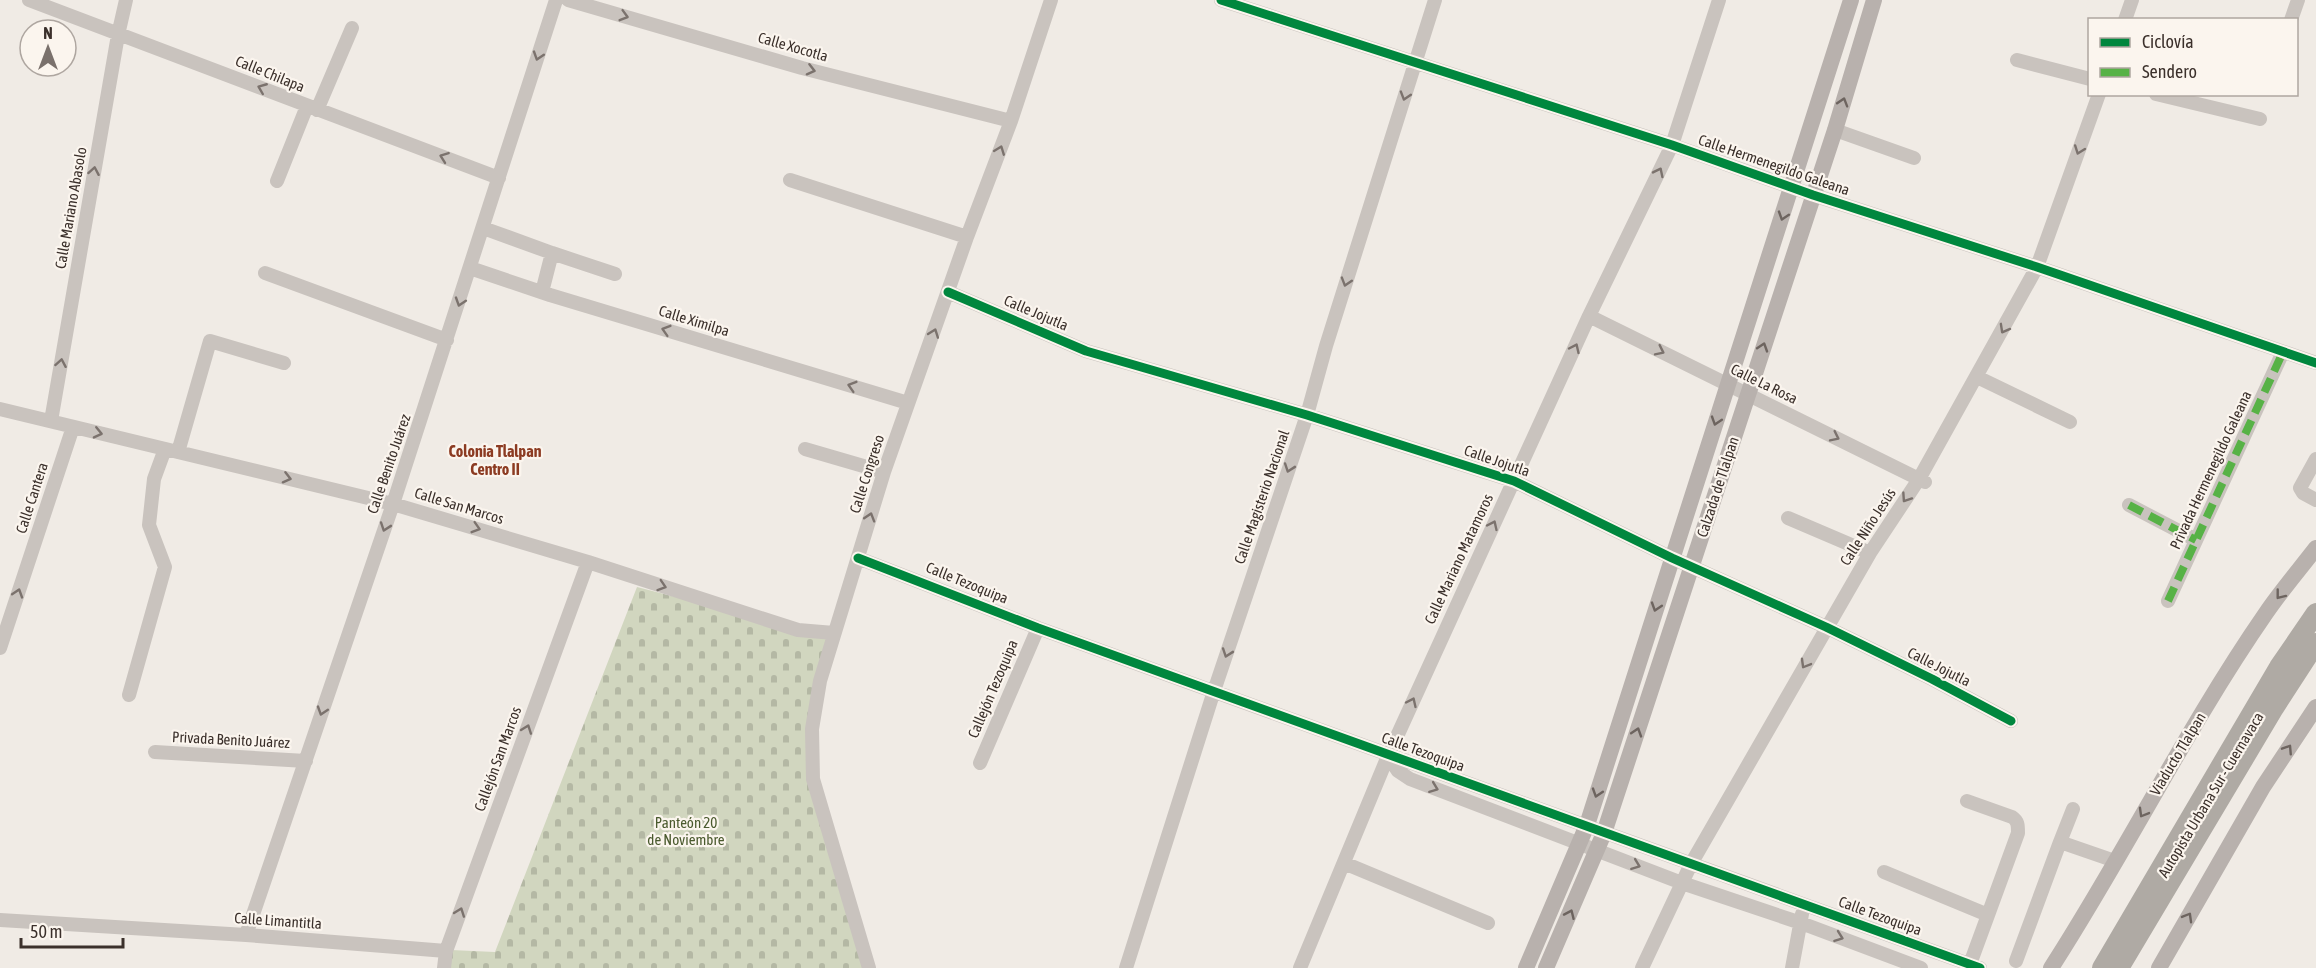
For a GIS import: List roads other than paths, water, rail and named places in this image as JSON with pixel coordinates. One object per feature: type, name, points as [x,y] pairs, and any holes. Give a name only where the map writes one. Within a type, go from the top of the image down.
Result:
[{"type":"highway","points":[[2102,968],[2279,667],[2316,613]]},
{"type":"highway","name":"Autopista Urbana Sur - Cuernavaca","points":[[2109,968],[2267,700],[2316,623]]},
{"type":"highway","name":"Autopista Urbana Sur - Cuernavaca","points":[[2118,968],[2274,708],[2316,643]]},
{"type":"highway","points":[[2128,968],[2316,654]]},
{"type":"main road","name":"Calzada de Tlalpan","points":[[1526,968],[1587,825],[1851,0]]},
{"type":"main road","name":"Calzada de Tlalpan","points":[[1546,968],[1598,851],[1835,130],[1874,0]]},
{"type":"main road","name":"Viaducto Tlalpan","points":[[2051,968],[2094,900],[2188,735],[2266,613],[2316,548]]},
{"type":"main road","points":[[2159,968],[2263,787],[2313,718]]},
{"type":"street","name":"Calle Chilapa","points":[[29,0],[499,178]]},
{"type":"street","name":"Calle Mariano Abasolo","points":[[51,421],[126,0]]},
{"type":"street","name":"Calle Benito Juárez","points":[[246,935],[393,504],[556,0]]},
{"type":"street","name":"Calle Xocotla","points":[[568,0],[802,68],[1011,121]]},
{"type":"street","name":"Calle Congreso","points":[[869,968],[813,779],[812,729],[820,681],[884,472],[967,237],[1011,121],[1051,0]]},
{"type":"street","name":"Calle Hermenegildo Galeana","points":[[1221,0],[1672,145],[1792,188],[2037,267],[2316,363]]},
{"type":"street","name":"Calle Magisterio Nacional","points":[[1126,968],[1214,691],[1307,415],[1326,346],[1435,0]]},
{"type":"street","name":"Calle Mariano Matamoros","points":[[1300,968],[1388,756],[1589,316],[1672,145],[1719,0]]},
{"type":"street","points":[[2126,18],[2132,0]]},
{"type":"street","points":[[2292,18],[2298,0]]},
{"type":"street","points":[[277,181],[352,28]]},
{"type":"street","points":[[2017,60],[2088,78]]},
{"type":"street","name":"Calle Niño Jesús","points":[[1642,968],[1691,864],[1870,553],[1922,480],[2037,267],[2097,96]]},
{"type":"street","points":[[2164,96],[2260,119]]},
{"type":"street","points":[[1835,130],[1914,158]]},
{"type":"street","points":[[790,180],[967,237]]},
{"type":"street","points":[[483,228],[615,274]]},
{"type":"street","points":[[542,292],[552,253]]},
{"type":"street","name":"Calle Ximilpa","points":[[470,268],[909,403]]},
{"type":"street","points":[[265,273],[447,340]]},
{"type":"street","name":"Calle Jojutla","points":[[948,292],[1086,351],[1307,415],[1514,481],[1672,558],[1826,627],[2011,721]]},
{"type":"street","name":"Calle La Rosa","points":[[1589,316],[1922,480]]},
{"type":"street","points":[[129,695],[165,567],[149,525],[154,479],[172,450],[210,341],[284,363]]},
{"type":"street","name":"Privada Hermenegildo Galeana","points":[[2168,601],[2283,352]]},
{"type":"street","points":[[1977,377],[2070,422]]},
{"type":"street","name":"Calle San Marcos","points":[[0,409],[393,504],[588,562],[798,630],[834,633]]},
{"type":"street","name":"Calle Cantera","points":[[0,648],[73,427]]},
{"type":"street","points":[[805,449],[884,472]]},
{"type":"street","points":[[2316,459],[2300,488],[2303,493],[2316,500]]},
{"type":"street","points":[[2128,505],[2196,540]]},
{"type":"street","points":[[1788,518],[1870,553]]},
{"type":"street","name":"Calle Tezoquipa","points":[[858,558],[1038,628],[1388,756],[1587,825],[1975,966]]},
{"type":"street","name":"Callejón San Marcos","points":[[444,968],[446,951],[588,562]]},
{"type":"street","name":"Callejón Tezoquipa","points":[[980,763],[1038,628]]},
{"type":"street","name":"Privada Benito Juárez","points":[[155,752],[306,761]]},
{"type":"street","name":"Calle Tezoquipa","points":[[1388,756],[1398,771],[1410,779],[1682,883],[1802,923],[1921,968]]},
{"type":"street","points":[[1966,801],[2012,817],[2017,820],[2018,826],[2018,833],[1988,915],[1975,966]]},
{"type":"street","points":[[2016,961],[2073,809]]},
{"type":"street","points":[[2060,842],[2115,861]]},
{"type":"street","points":[[1344,863],[1488,923]]},
{"type":"street","points":[[1884,872],[1988,915]]},
{"type":"street","points":[[1792,968],[1802,923],[1802,904]]},
{"type":"street","name":"Calle Limantitla","points":[[0,920],[246,935],[446,951]]},
{"type":"district","name":"Colonia Tlalpan Centro II","points":[[495,460]]},
{"type":"park label","name":"Panteón 20 de Noviembre","points":[[686,832]]}]
